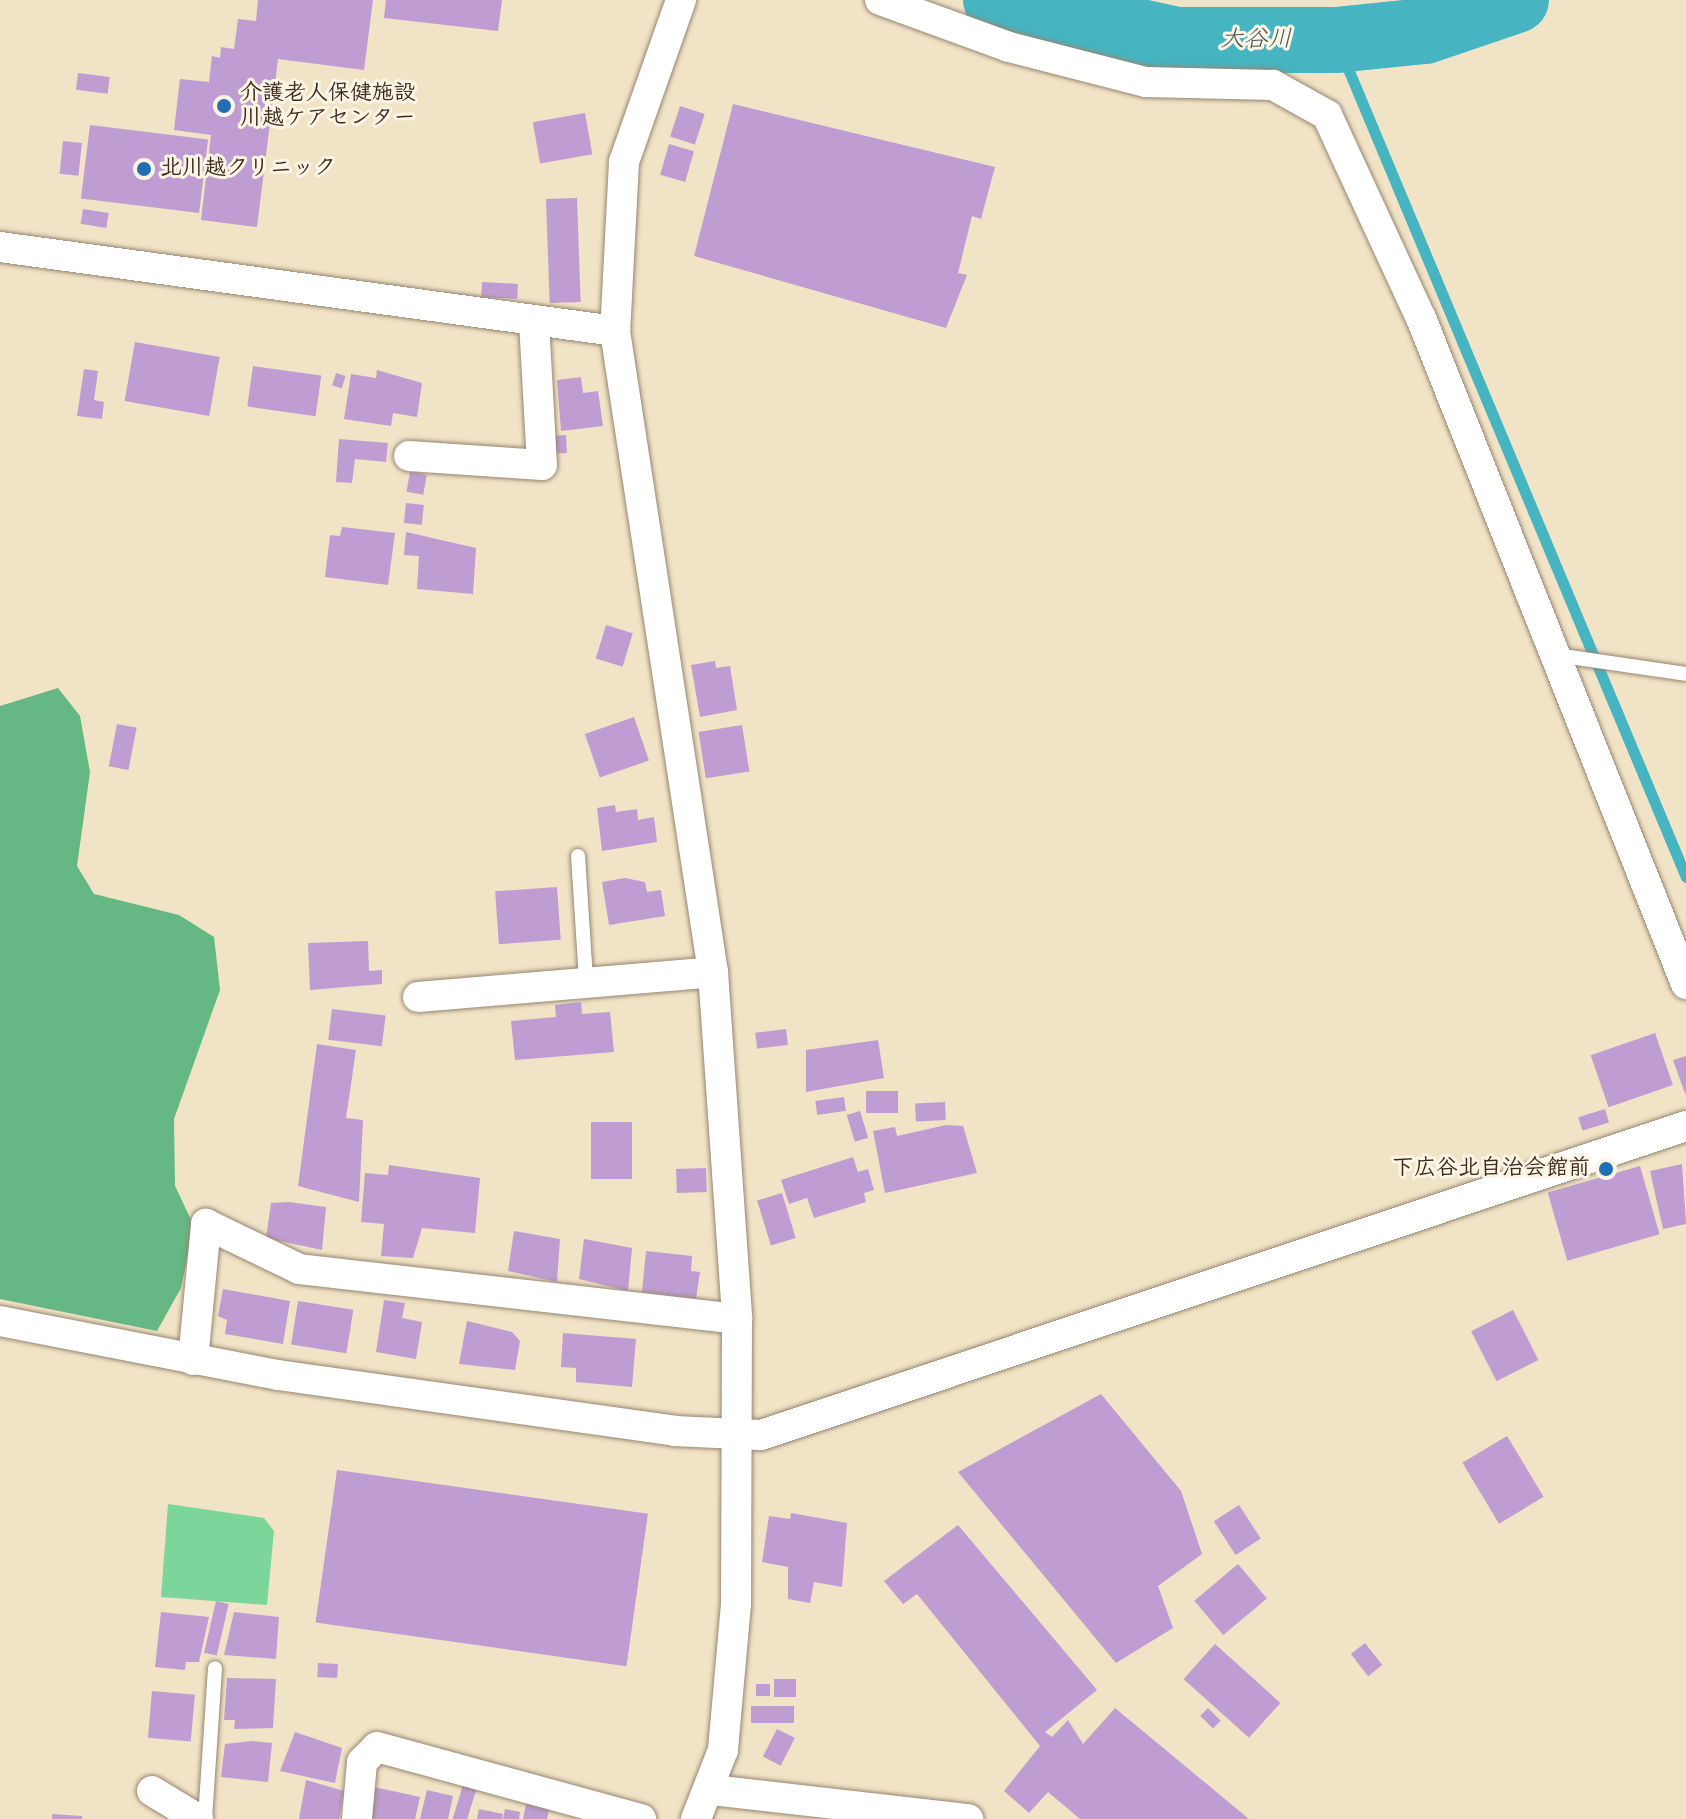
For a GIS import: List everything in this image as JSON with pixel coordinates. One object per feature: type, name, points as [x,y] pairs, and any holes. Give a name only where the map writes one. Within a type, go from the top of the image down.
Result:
[{"type":"street","points":[[681,0],[624,162],[615,331],[713,972],[737,1319],[736,1604],[723,1750],[712,1790],[696,1819]]},
{"type":"street","points":[[880,0],[1009,47],[1145,82],[1273,85],[1327,115],[1421,318],[1552,655],[1686,984]]},
{"type":"street","points":[[0,247],[534,324],[615,331]]},
{"type":"street","points":[[409,456],[542,465],[534,324]]},
{"type":"street","points":[[418,997],[586,979],[713,972]]},
{"type":"street","points":[[0,1321],[193,1360],[735,1436],[879,1401],[1686,1126]]},
{"type":"street","points":[[193,1360],[206,1224],[299,1269],[737,1319]]},
{"type":"street","points":[[357,1819],[362,1762],[377,1747],[641,1819]]},
{"type":"street","points":[[712,1790],[819,1810],[968,1819]]},
{"type":"street","points":[[152,1791],[198,1819]]},
{"type":"lane","points":[[1552,655],[1686,674]]},
{"type":"lane","points":[[578,856],[586,979]]},
{"type":"lane","points":[[205,1819],[215,1668]]},
{"type":"green space","points":[[58,688],[80,716],[90,772],[77,866],[94,894],[179,915],[214,937],[220,990],[174,1119],[175,1186],[194,1226],[181,1288],[157,1331],[0,1299],[0,706]]},
{"type":"green space","points":[[168,1504],[264,1518],[274,1531],[267,1605],[161,1597]]},
{"type":"building","name":"介護老人保健施設 川越ケアセンター","points":[[258,0],[373,0],[364,70],[278,59],[257,227],[201,220],[211,135],[174,130],[180,79],[209,82],[212,56],[220,58],[221,47],[234,49],[238,19],[256,21]]},
{"type":"building","points":[[386,0],[502,0],[498,31],[384,18]]},
{"type":"building","points":[[78,73],[110,77],[108,94],[76,90]]},
{"type":"building","points":[[733,104],[995,167],[981,219],[972,216],[958,273],[967,275],[946,328],[694,256]]},
{"type":"building","points":[[680,106],[705,114],[695,144],[670,136]]},
{"type":"building","points":[[585,113],[592,154],[540,164],[533,122]]},
{"type":"building","name":"北川越クリニック","points":[[90,125],[208,140],[199,213],[81,198]]},
{"type":"building","points":[[63,141],[82,143],[78,176],[60,174]]},
{"type":"building","points":[[669,144],[694,151],[685,182],[660,175]]},
{"type":"building","points":[[577,198],[581,302],[550,303],[546,199]]},
{"type":"building","points":[[83,209],[109,213],[106,228],[81,224]]},
{"type":"building","points":[[482,282],[518,284],[517,299],[481,297]]},
{"type":"building","points":[[135,342],[220,357],[209,416],[125,401]]},
{"type":"building","points":[[253,366],[321,376],[316,416],[247,407]]},
{"type":"building","points":[[84,369],[98,371],[94,400],[104,402],[102,419],[77,416]]},
{"type":"building","points":[[377,370],[422,383],[417,417],[393,413],[391,426],[344,419],[351,374],[376,378]]},
{"type":"building","points":[[336,373],[346,376],[342,388],[332,385]]},
{"type":"building","points":[[581,377],[583,393],[598,391],[603,426],[561,431],[557,380]]},
{"type":"building","points":[[566,435],[567,453],[555,454],[554,436]]},
{"type":"building","points":[[339,439],[388,443],[386,462],[355,459],[352,483],[336,482]]},
{"type":"building","points":[[410,472],[427,475],[423,495],[407,492]]},
{"type":"building","points":[[406,503],[424,505],[422,525],[404,523]]},
{"type":"building","points":[[342,527],[395,533],[388,585],[325,577],[330,535],[340,536]]},
{"type":"building","points":[[406,532],[476,548],[473,594],[417,589],[419,556],[404,555]]},
{"type":"building","points":[[606,625],[633,633],[623,667],[596,658]]},
{"type":"building","points":[[715,661],[716,668],[730,666],[737,710],[700,717],[691,665]]},
{"type":"building","points":[[634,717],[649,760],[600,777],[585,734]]},
{"type":"building","points":[[117,724],[137,728],[128,770],[109,766]]},
{"type":"building","points":[[742,725],[749,771],[706,778],[699,732]]},
{"type":"building","points":[[615,805],[616,812],[637,809],[638,820],[654,817],[657,842],[602,851],[597,808]]},
{"type":"building","points":[[625,878],[645,882],[647,892],[661,890],[665,916],[609,925],[602,882]]},
{"type":"building","points":[[557,887],[561,940],[499,944],[495,891]]},
{"type":"building","points":[[368,941],[369,971],[382,970],[382,984],[310,990],[308,943]]},
{"type":"building","points":[[581,1002],[582,1014],[610,1012],[614,1052],[515,1060],[511,1021],[556,1017],[555,1005]]},
{"type":"building","points":[[332,1009],[386,1016],[382,1046],[328,1040]]},
{"type":"building","points":[[786,1029],[788,1045],[757,1049],[755,1033]]},
{"type":"building","points":[[1655,1033],[1673,1085],[1609,1107],[1591,1055]]},
{"type":"building","points":[[878,1040],[884,1078],[806,1092],[806,1050]]},
{"type":"building","points":[[317,1044],[356,1050],[346,1118],[363,1120],[359,1202],[298,1186]]},
{"type":"building","points":[[1686,1056],[1686,1096],[1673,1060]]},
{"type":"building","points":[[866,1091],[898,1091],[898,1113],[866,1113]]},
{"type":"building","points":[[844,1097],[846,1111],[817,1115],[815,1101]]},
{"type":"building","points":[[945,1102],[946,1120],[916,1122],[915,1104]]},
{"type":"building","points":[[1605,1109],[1609,1122],[1582,1131],[1578,1117]]},
{"type":"building","points":[[860,1111],[868,1138],[855,1142],[847,1115]]},
{"type":"building","points":[[591,1122],[632,1122],[632,1179],[591,1179]]},
{"type":"building","points":[[946,1125],[963,1126],[977,1173],[885,1193],[873,1131],[895,1127],[897,1136]]},
{"type":"building","points":[[853,1157],[858,1172],[868,1169],[874,1190],[864,1193],[866,1202],[814,1218],[807,1198],[789,1204],[781,1180]]},
{"type":"building","points":[[1682,1164],[1686,1224],[1663,1229],[1650,1171]]},
{"type":"building","points":[[389,1165],[480,1178],[475,1233],[422,1228],[413,1258],[381,1256],[384,1224],[361,1222],[365,1173],[388,1175]]},
{"type":"building","points":[[1640,1166],[1660,1234],[1567,1261],[1548,1192]]},
{"type":"building","points":[[706,1168],[707,1192],[677,1193],[676,1169]]},
{"type":"building","points":[[782,1193],[796,1238],[771,1246],[757,1201]]},
{"type":"building","points":[[271,1203],[326,1207],[322,1250],[266,1238]]},
{"type":"building","points":[[514,1231],[560,1239],[557,1282],[508,1271]]},
{"type":"building","points":[[584,1239],[632,1248],[628,1291],[579,1279]]},
{"type":"building","points":[[646,1251],[692,1256],[691,1271],[700,1272],[696,1299],[642,1292]]},
{"type":"building","points":[[223,1289],[290,1301],[283,1344],[225,1334],[227,1320],[218,1316]]},
{"type":"building","points":[[384,1300],[405,1303],[402,1318],[422,1322],[416,1359],[376,1352]]},
{"type":"building","points":[[298,1301],[353,1310],[346,1353],[291,1344]]},
{"type":"building","points":[[1513,1310],[1538,1360],[1497,1381],[1471,1331]]},
{"type":"building","points":[[467,1321],[512,1332],[520,1341],[515,1370],[459,1364]]},
{"type":"building","points":[[563,1333],[636,1339],[632,1387],[576,1382],[576,1368],[561,1367]]},
{"type":"building","points":[[1101,1394],[1181,1491],[1202,1554],[1158,1586],[1173,1628],[1116,1663],[958,1472]]},
{"type":"building","points":[[1507,1436],[1544,1497],[1499,1524],[1462,1463]]},
{"type":"building","points":[[337,1470],[648,1514],[627,1666],[316,1623]]},
{"type":"building","points":[[1239,1505],[1261,1539],[1236,1555],[1214,1521]]},
{"type":"building","points":[[791,1513],[847,1523],[842,1587],[814,1582],[810,1603],[788,1599],[788,1567],[762,1562],[769,1516],[790,1519]]},
{"type":"building","points":[[958,1525],[1097,1690],[1045,1732],[1052,1737],[1068,1720],[1083,1744],[1115,1708],[1249,1819],[1080,1819],[1048,1792],[1029,1813],[1004,1791],[1040,1746],[917,1594],[903,1604],[884,1581]]},
{"type":"building","points":[[1238,1564],[1267,1598],[1223,1635],[1194,1601]]},
{"type":"building","points":[[216,1601],[229,1604],[217,1656],[204,1653]]},
{"type":"building","points":[[161,1612],[209,1617],[199,1662],[186,1662],[185,1670],[155,1667]]},
{"type":"building","points":[[234,1612],[279,1617],[276,1659],[224,1655]]},
{"type":"building","points":[[1365,1643],[1382,1665],[1368,1676],[1351,1654]]},
{"type":"building","points":[[1215,1644],[1280,1703],[1249,1738],[1184,1679]]},
{"type":"building","points":[[318,1663],[338,1664],[337,1678],[317,1677]]},
{"type":"building","points":[[227,1678],[276,1679],[273,1728],[234,1729],[235,1720],[224,1720]]},
{"type":"building","points":[[774,1679],[796,1679],[796,1697],[774,1697]]},
{"type":"building","points":[[756,1684],[770,1684],[770,1696],[756,1696]]},
{"type":"building","points":[[152,1691],[195,1695],[191,1742],[148,1738]]},
{"type":"building","points":[[751,1706],[794,1706],[794,1723],[751,1723]]},
{"type":"building","points":[[1208,1708],[1221,1721],[1213,1729],[1200,1716]]},
{"type":"building","points":[[777,1729],[795,1738],[781,1766],[763,1757]]},
{"type":"building","points":[[295,1732],[342,1748],[335,1783],[280,1771]]},
{"type":"building","points":[[252,1741],[272,1743],[268,1782],[221,1777],[225,1744]]},
{"type":"building","points":[[306,1780],[344,1791],[339,1819],[299,1819]]},
{"type":"building","points":[[463,1785],[476,1789],[467,1819],[453,1818]]},
{"type":"building","points":[[374,1787],[420,1797],[415,1819],[370,1819]]},
{"type":"building","points":[[427,1790],[453,1796],[448,1819],[420,1819]]},
{"type":"building","points":[[526,1804],[549,1809],[547,1819],[523,1819]]},
{"type":"building","points":[[479,1809],[503,1814],[502,1819],[477,1819]]},
{"type":"building","points":[[505,1809],[520,1812],[519,1819],[503,1819]]},
{"type":"building","points":[[52,1814],[82,1816],[82,1819],[52,1819]]},
{"type":"waterway","name":"大谷川","points":[[996,0],[1177,40],[1336,40],[1425,31],[1516,0]]},
{"type":"waterway","points":[[1336,40],[1686,877]]},
{"type":"place","name":"介護老人保健施設 川越ケアセンター","points":[[224,106]]},
{"type":"place","name":"北川越クリニック","points":[[144,169]]},
{"type":"place","name":"下広谷北自治会館前","points":[[1606,1169]]}]
